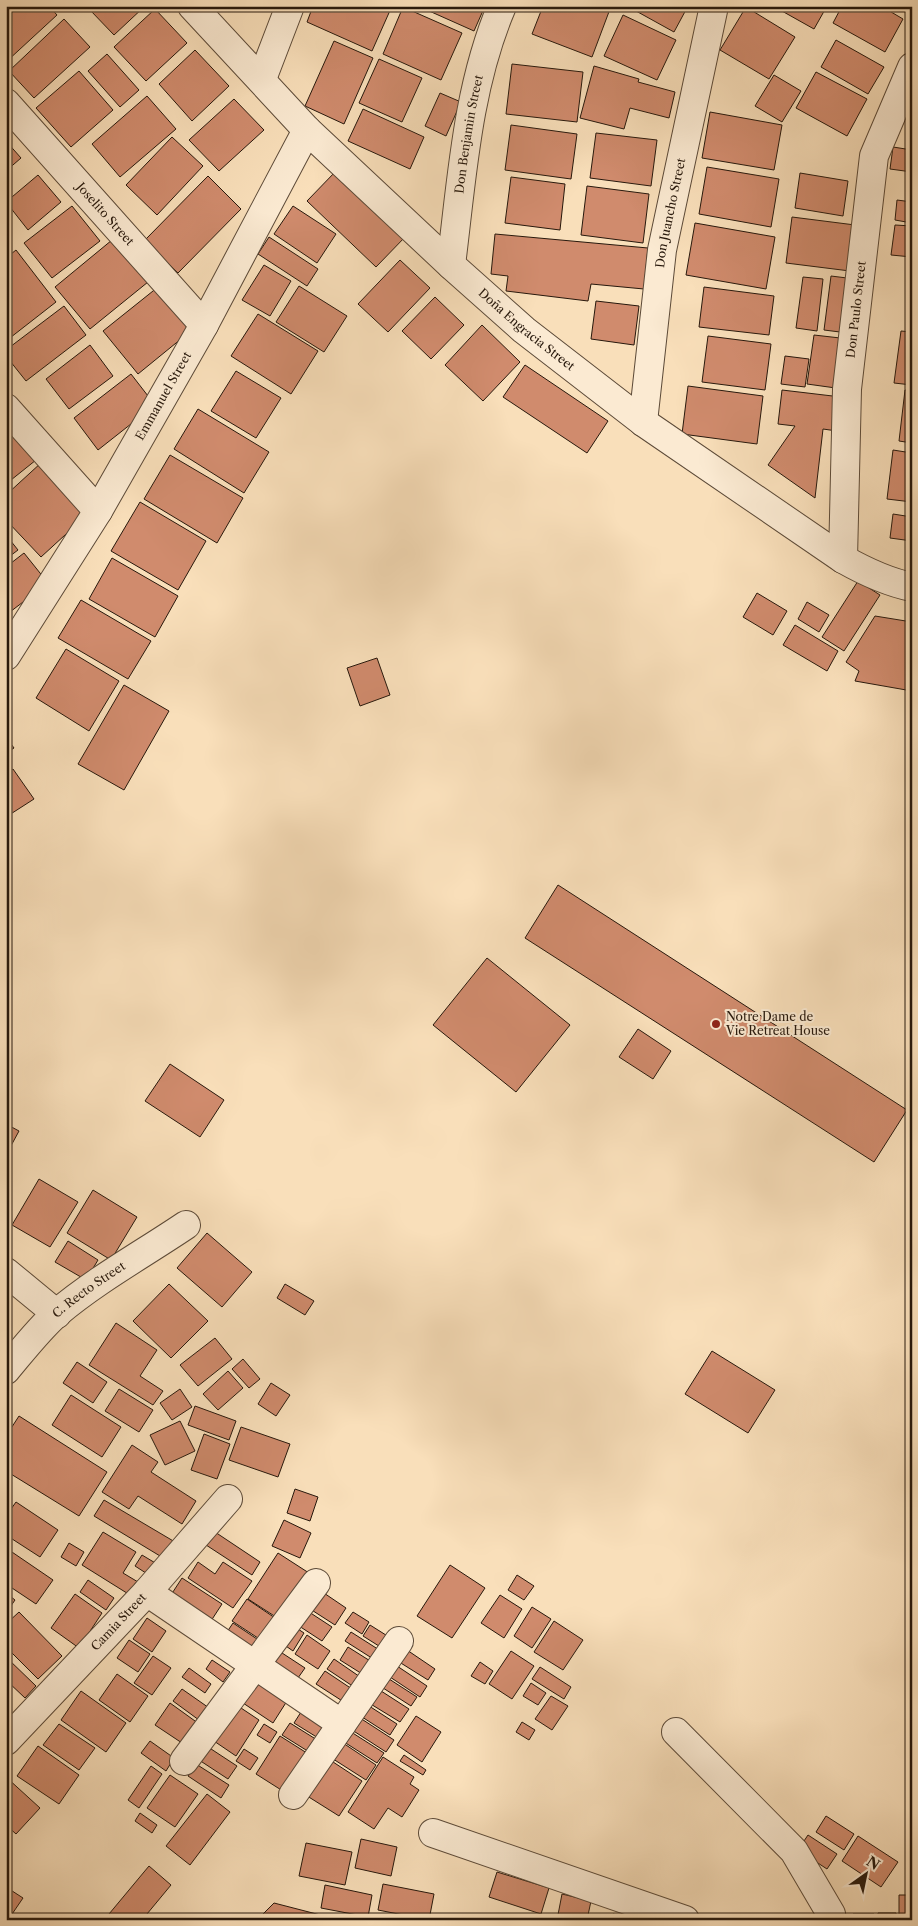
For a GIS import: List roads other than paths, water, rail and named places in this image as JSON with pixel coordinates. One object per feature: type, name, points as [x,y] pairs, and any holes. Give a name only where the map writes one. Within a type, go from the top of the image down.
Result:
[{"type":"street","name":"Doña Engracia Street","points":[[192,6],[308,130],[451,265],[524,330],[643,422],[843,560],[869,574],[895,584],[912,587]]},
{"type":"street","points":[[262,79],[290,6]]},
{"type":"street","name":"Don Benjamin Street","points":[[451,265],[468,126],[488,43],[502,6]]},
{"type":"street","name":"Don Juancho Street","points":[[643,422],[662,250],[714,6]]},
{"type":"street","name":"Don Paulo Street","points":[[843,560],[847,389],[874,156],[912,67]]},
{"type":"street","name":"Joselito Street","points":[[6,103],[204,326]]},
{"type":"street","name":"Emmanuel Street","points":[[6,656],[98,511],[204,326],[308,130]]},
{"type":"street","points":[[6,408],[98,511]]},
{"type":"street","name":"C. Recto Street","points":[[6,1370],[57,1314],[99,1283],[186,1225]]},
{"type":"street","points":[[6,1272],[57,1314]]},
{"type":"street","name":"Camia Street","points":[[6,1741],[146,1592],[228,1500]]},
{"type":"street","points":[[184,1761],[316,1583]]},
{"type":"street","points":[[146,1592],[342,1724]]},
{"type":"street","points":[[293,1795],[400,1641]]},
{"type":"street","points":[[676,1732],[794,1851],[831,1914],[832,1920]]},
{"type":"street","points":[[433,1834],[685,1920]]},
{"type":"place","name":"Notre Dame de Vie Retreat House","points":[[716,1024]]}]
